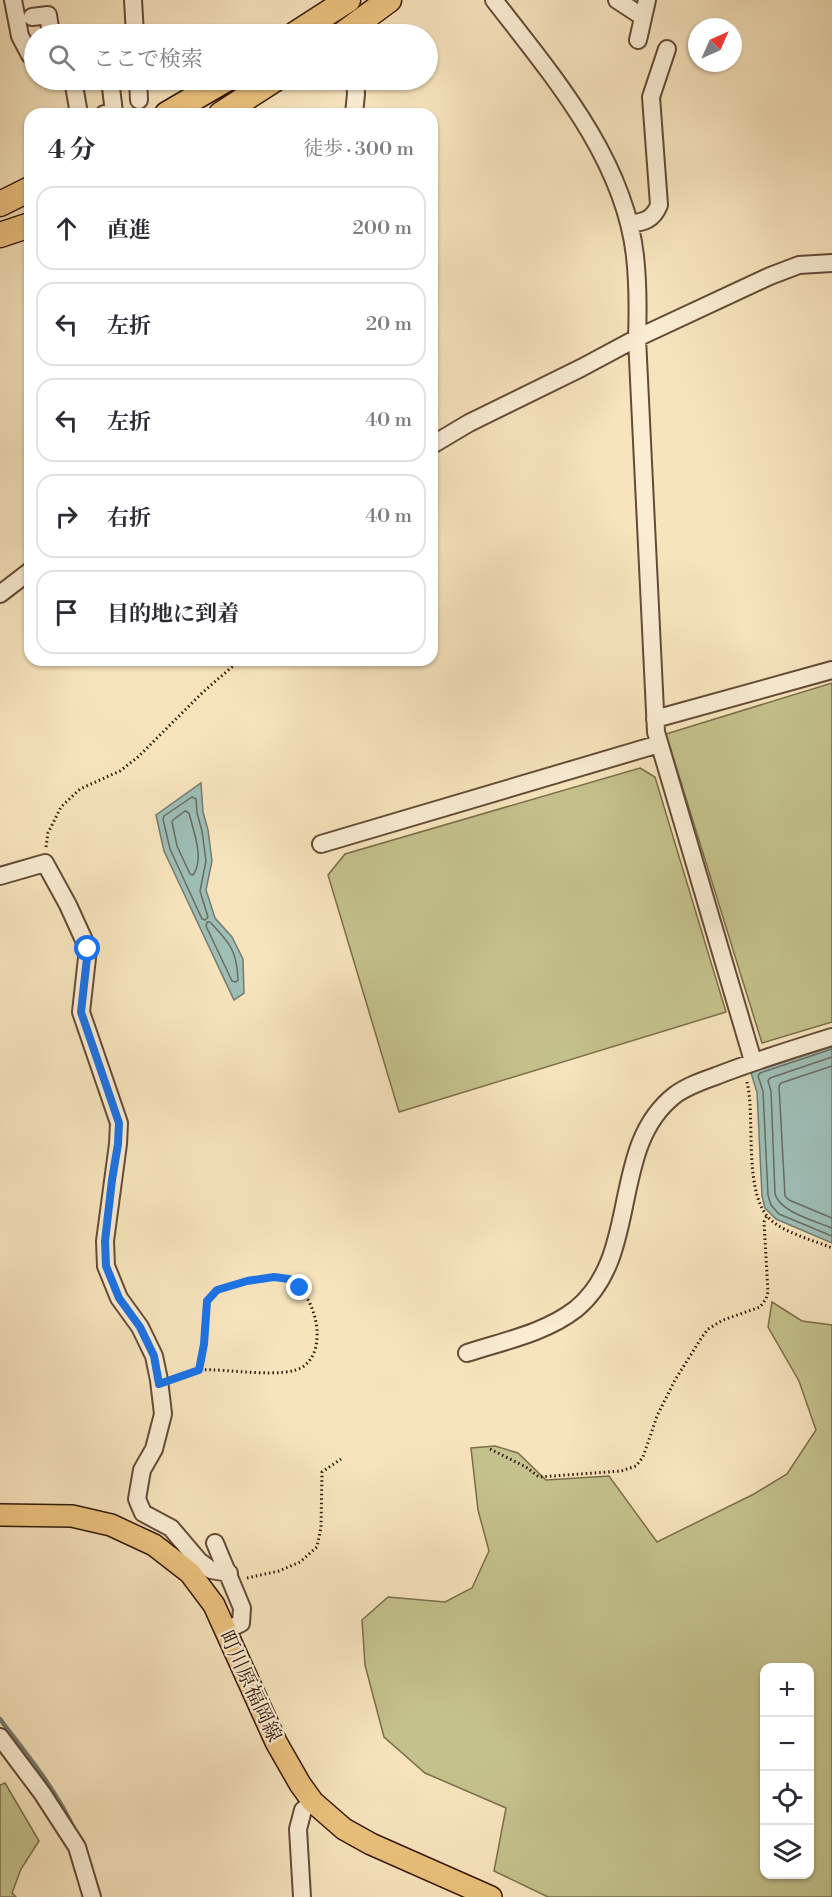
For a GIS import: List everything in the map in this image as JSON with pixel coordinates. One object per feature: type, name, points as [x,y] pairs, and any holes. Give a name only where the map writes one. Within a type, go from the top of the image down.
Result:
[{"type":"highway","points":[[311,24],[348,0]]},
{"type":"highway","points":[[358,24],[389,0]]},
{"type":"highway","points":[[177,108],[208,90]]},
{"type":"highway","points":[[230,108],[258,90]]},
{"type":"highway","points":[[0,204],[24,192]]},
{"type":"highway","points":[[0,235],[24,227]]},
{"type":"main road","name":"町川原福岡線","points":[[0,1515],[72,1516],[111,1525],[195,1567],[276,1742],[313,1802],[344,1829],[371,1844],[491,1897]]},
{"type":"street","points":[[13,0],[20,36],[24,44]]},
{"type":"street","points":[[133,0],[134,24]]},
{"type":"street","points":[[494,0],[566,93],[610,168],[628,224],[635,256],[656,732],[747,1064]]},
{"type":"street","points":[[617,0],[643,17]]},
{"type":"street","points":[[638,40],[647,0]]},
{"type":"street","points":[[32,17],[48,15],[49,24]]},
{"type":"street","points":[[628,224],[648,221],[656,213],[659,205],[651,97],[667,49]]},
{"type":"street","points":[[75,90],[78,108]]},
{"type":"street","points":[[111,90],[114,108]]},
{"type":"street","points":[[138,90],[139,100]]},
{"type":"street","points":[[355,108],[356,90]]},
{"type":"street","points":[[438,441],[469,423],[637,338],[770,276],[799,265],[832,263]]},
{"type":"street","points":[[0,594],[24,576]]},
{"type":"street","points":[[655,719],[832,670]]},
{"type":"street","points":[[321,844],[659,744]]},
{"type":"street","points":[[0,876],[45,863],[69,905],[88,949],[81,1012],[119,1123],[105,1241],[106,1266],[119,1298],[140,1327],[154,1356],[163,1414],[154,1449],[142,1470],[137,1499],[143,1513],[171,1528],[195,1567],[228,1573]]},
{"type":"street","points":[[467,1353],[535,1332],[556,1322],[577,1308],[593,1291],[613,1252],[639,1143],[650,1122],[662,1108],[682,1091],[747,1064],[832,1037]]},
{"type":"street","points":[[123,1531],[131,1514],[140,1507]]},
{"type":"street","points":[[215,1543],[242,1608],[241,1623],[225,1630]]},
{"type":"street","points":[[0,1737],[42,1793],[77,1847],[92,1897]]},
{"type":"street","points":[[302,1897],[298,1829],[303,1810],[313,1802]]},
{"type":"path","points":[[45,863],[48,833],[61,807],[80,789],[120,771],[138,758],[203,692],[233,666]]},
{"type":"path","points":[[747,1064],[752,1115],[752,1163],[758,1200],[774,1222],[832,1248]]},
{"type":"path","points":[[490,1449],[526,1467],[539,1477],[621,1471],[636,1466],[643,1457],[657,1416],[675,1380],[708,1329],[723,1320],[760,1307],[766,1299],[768,1292],[764,1222],[767,1215]]},
{"type":"path","points":[[159,1384],[199,1370],[281,1373],[303,1368],[315,1356],[319,1335],[309,1301],[300,1288],[289,1279],[274,1277],[247,1281],[217,1290],[207,1301],[204,1344],[199,1370]]},
{"type":"path","points":[[228,1573],[243,1579],[279,1571],[300,1562],[316,1547],[321,1527],[322,1472],[341,1459]]},
{"type":"shaded area","points":[[832,683],[832,1022],[762,1043],[666,734]]},
{"type":"shaded area","points":[[640,768],[655,777],[726,1012],[399,1112],[328,875],[345,854]]},
{"type":"shaded area","points":[[772,1302],[802,1321],[832,1325],[832,1897],[548,1897],[494,1871],[506,1808],[425,1773],[384,1737],[365,1665],[362,1620],[388,1597],[445,1602],[472,1588],[489,1551],[478,1510],[471,1448],[495,1446],[518,1453],[546,1480],[609,1476],[657,1542],[754,1494],[787,1474],[816,1430],[799,1381],[768,1327]]},
{"type":"shaded area","points":[[5,1783],[39,1841],[21,1869],[12,1893],[16,1897],[0,1897],[0,1785]]},
{"type":"water","points":[[201,783],[203,812],[212,861],[206,890],[215,918],[232,937],[243,959],[244,993],[234,1000],[164,851],[156,815]]},
{"type":"water","points":[[832,1043],[832,1243],[776,1219],[765,1208],[762,1196],[757,1092],[750,1070]]},
{"type":"waterway","points":[[0,1719],[50,1786],[74,1829]]},
{"type":"route","points":[[88,949],[81,1012],[119,1123],[105,1241],[106,1266],[119,1298],[140,1327],[154,1356],[159,1384],[199,1370],[204,1344],[207,1301],[217,1290],[247,1281],[274,1277],[289,1279],[300,1288]]}]
